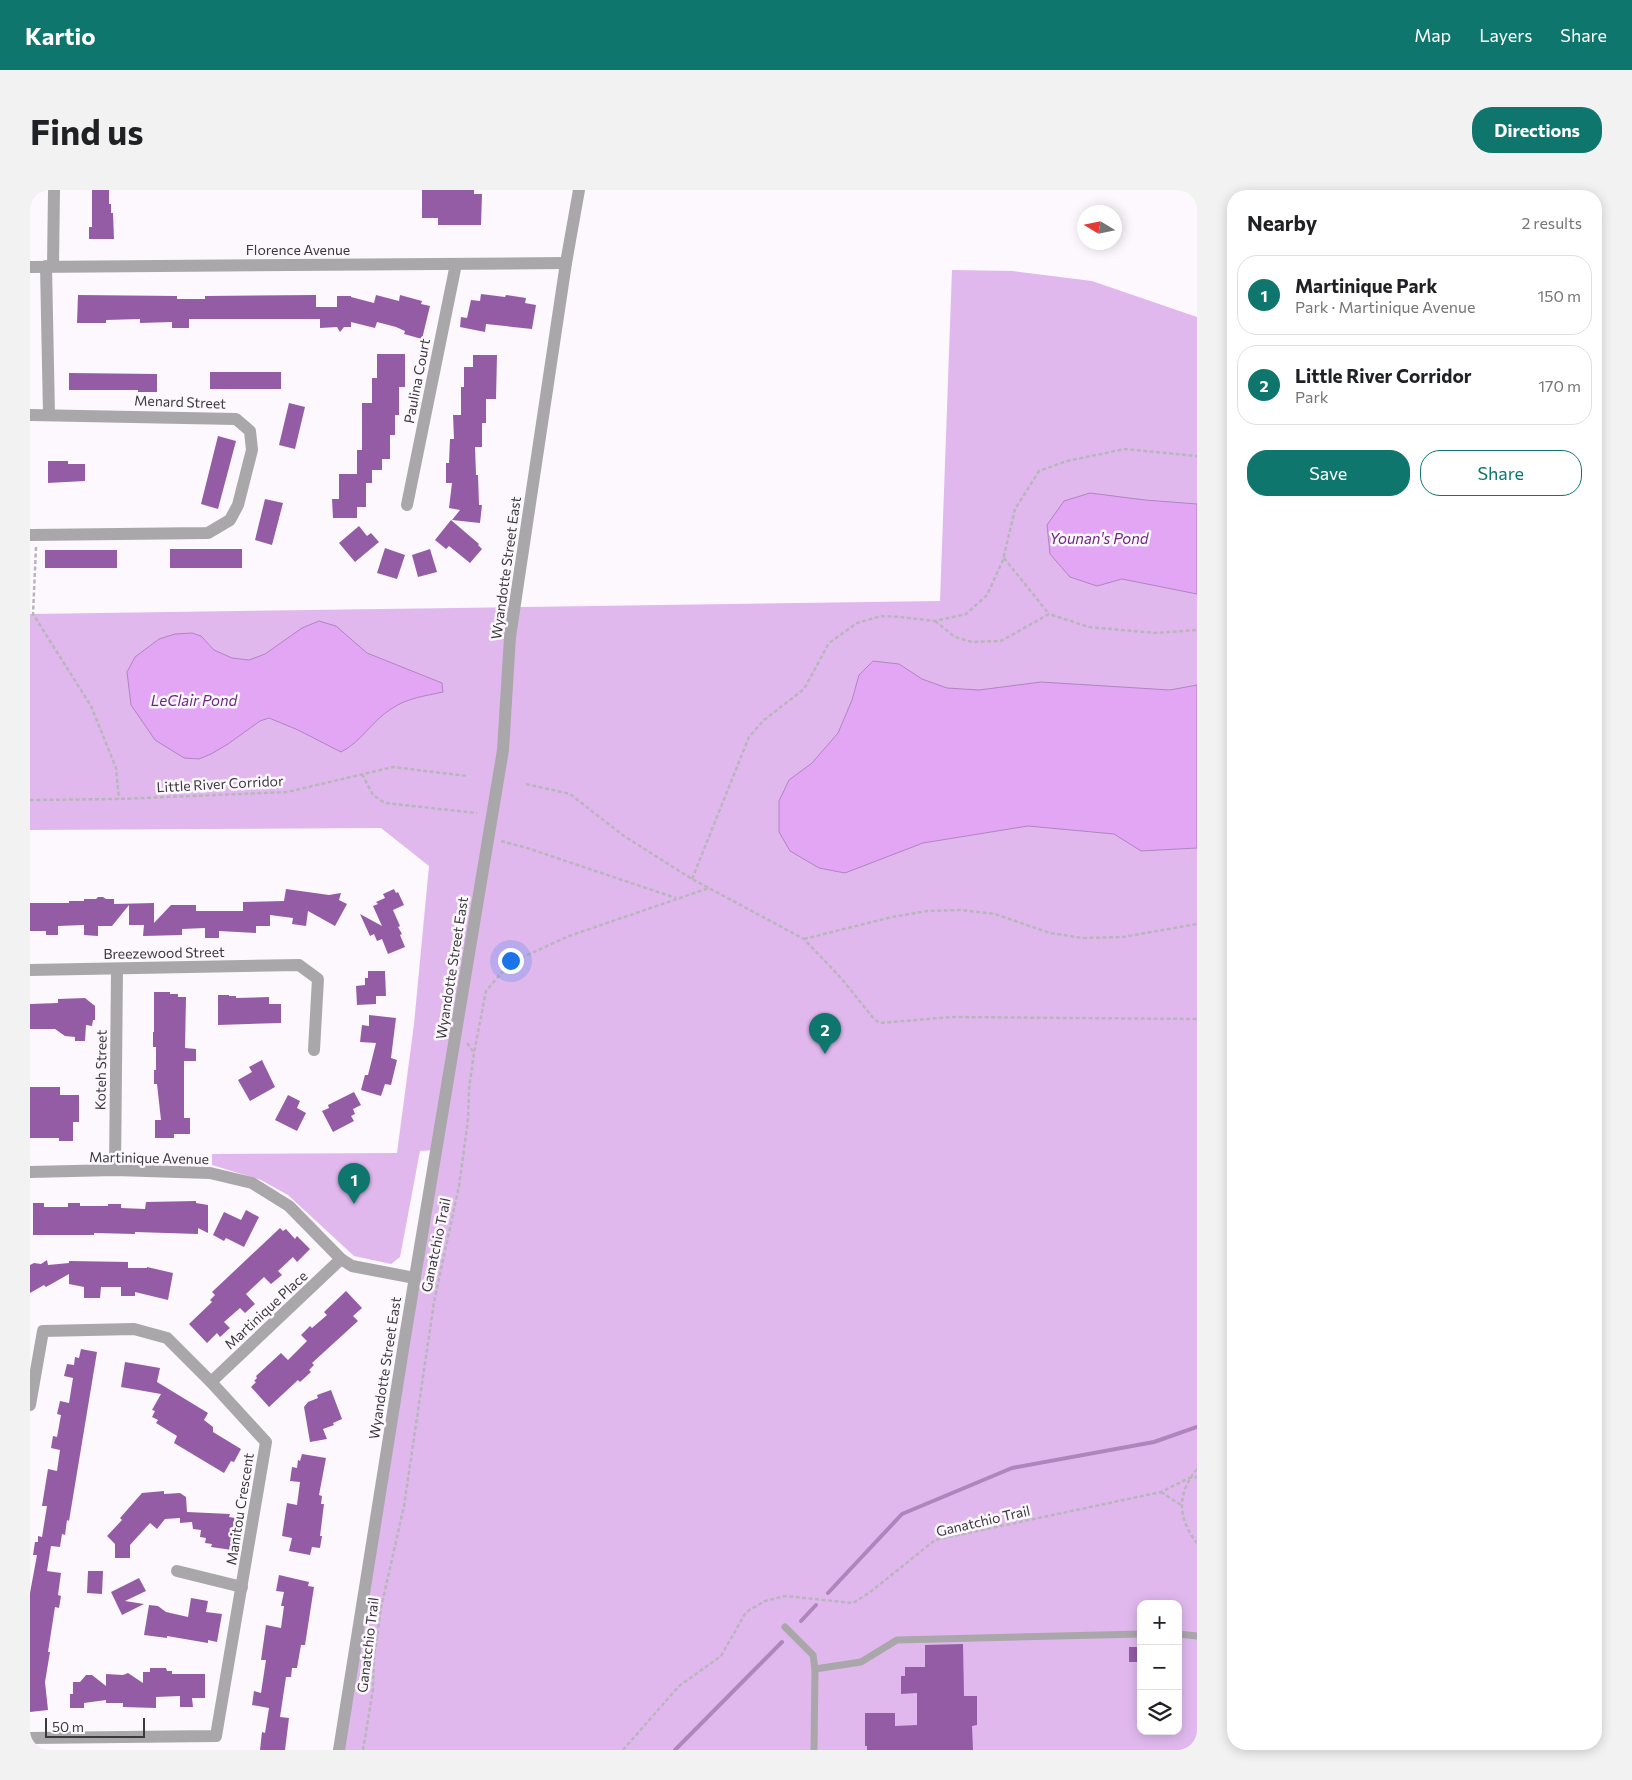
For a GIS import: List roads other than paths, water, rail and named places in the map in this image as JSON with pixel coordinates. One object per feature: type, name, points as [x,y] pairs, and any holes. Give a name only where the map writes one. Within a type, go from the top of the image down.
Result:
[{"type":"street","points":[[49,415],[50,266],[54,190]]},
{"type":"street","name":"Wyandotte Street East","points":[[339,1750],[414,1278],[503,750],[510,637],[566,263],[579,190]]},
{"type":"street","name":"Florence Avenue","points":[[30,266],[566,263]]},
{"type":"street","name":"Paulina Court","points":[[408,505],[456,264]]},
{"type":"street","name":"Menard Street","points":[[30,415],[236,419],[250,432],[252,450],[238,505],[230,520],[208,533],[33,535]]},
{"type":"street","name":"Breezewood Street","points":[[30,970],[117,970],[299,965],[318,979],[314,1050]]},
{"type":"street","name":"Koteh Street","points":[[115,1170],[117,970]]},
{"type":"street","name":"Martinique Avenue","points":[[30,1172],[115,1170],[210,1173],[252,1184],[290,1206],[341,1259],[352,1266],[414,1278]]},
{"type":"street","name":"Martinique Place","points":[[211,1382],[341,1259]]},
{"type":"street","name":"Manitou Crescent","points":[[30,1405],[42,1331],[134,1329],[167,1338],[211,1382],[266,1442],[216,1736],[30,1738]]},
{"type":"street","points":[[177,1571],[242,1587]]},
{"type":"lane","points":[[785,1627],[813,1655],[815,1669],[814,1750]]},
{"type":"lane","points":[[815,1669],[861,1662],[897,1640],[1137,1634]]},
{"type":"lane","points":[[1182,1634],[1197,1636]]},
{"type":"water","name":"Younan's Pond","points":[[1090,493],[1197,504],[1197,594],[1122,579],[1097,586],[1070,577],[1050,554],[1047,525],[1064,501]]},
{"type":"water","name":"LeClair Pond","points":[[319,621],[336,626],[367,653],[442,683],[443,692],[416,698],[397,705],[378,719],[355,743],[341,752],[298,730],[269,718],[260,721],[228,744],[199,759],[184,758],[155,740],[131,705],[127,672],[135,657],[159,639],[175,634],[192,633],[201,636],[214,650],[232,658],[249,660],[265,654],[302,628]]},
{"type":"water","points":[[873,661],[899,664],[922,679],[947,688],[979,690],[1041,682],[1170,690],[1197,685],[1197,848],[1141,851],[1114,834],[1028,826],[923,843],[845,873],[819,868],[790,851],[779,832],[779,801],[789,780],[812,763],[838,733],[852,700],[859,675]]},
{"type":"waterway","points":[[828,1593],[902,1514],[1012,1468],[1154,1442],[1197,1427]]},
{"type":"waterway","points":[[801,1621],[816,1605]]},
{"type":"waterway","points":[[675,1750],[782,1642]]},
{"type":"place","name":"Little River Corridor","points":[[825,1054]]},
{"type":"place","name":"Martinique Park","points":[[354,1204]]}]
